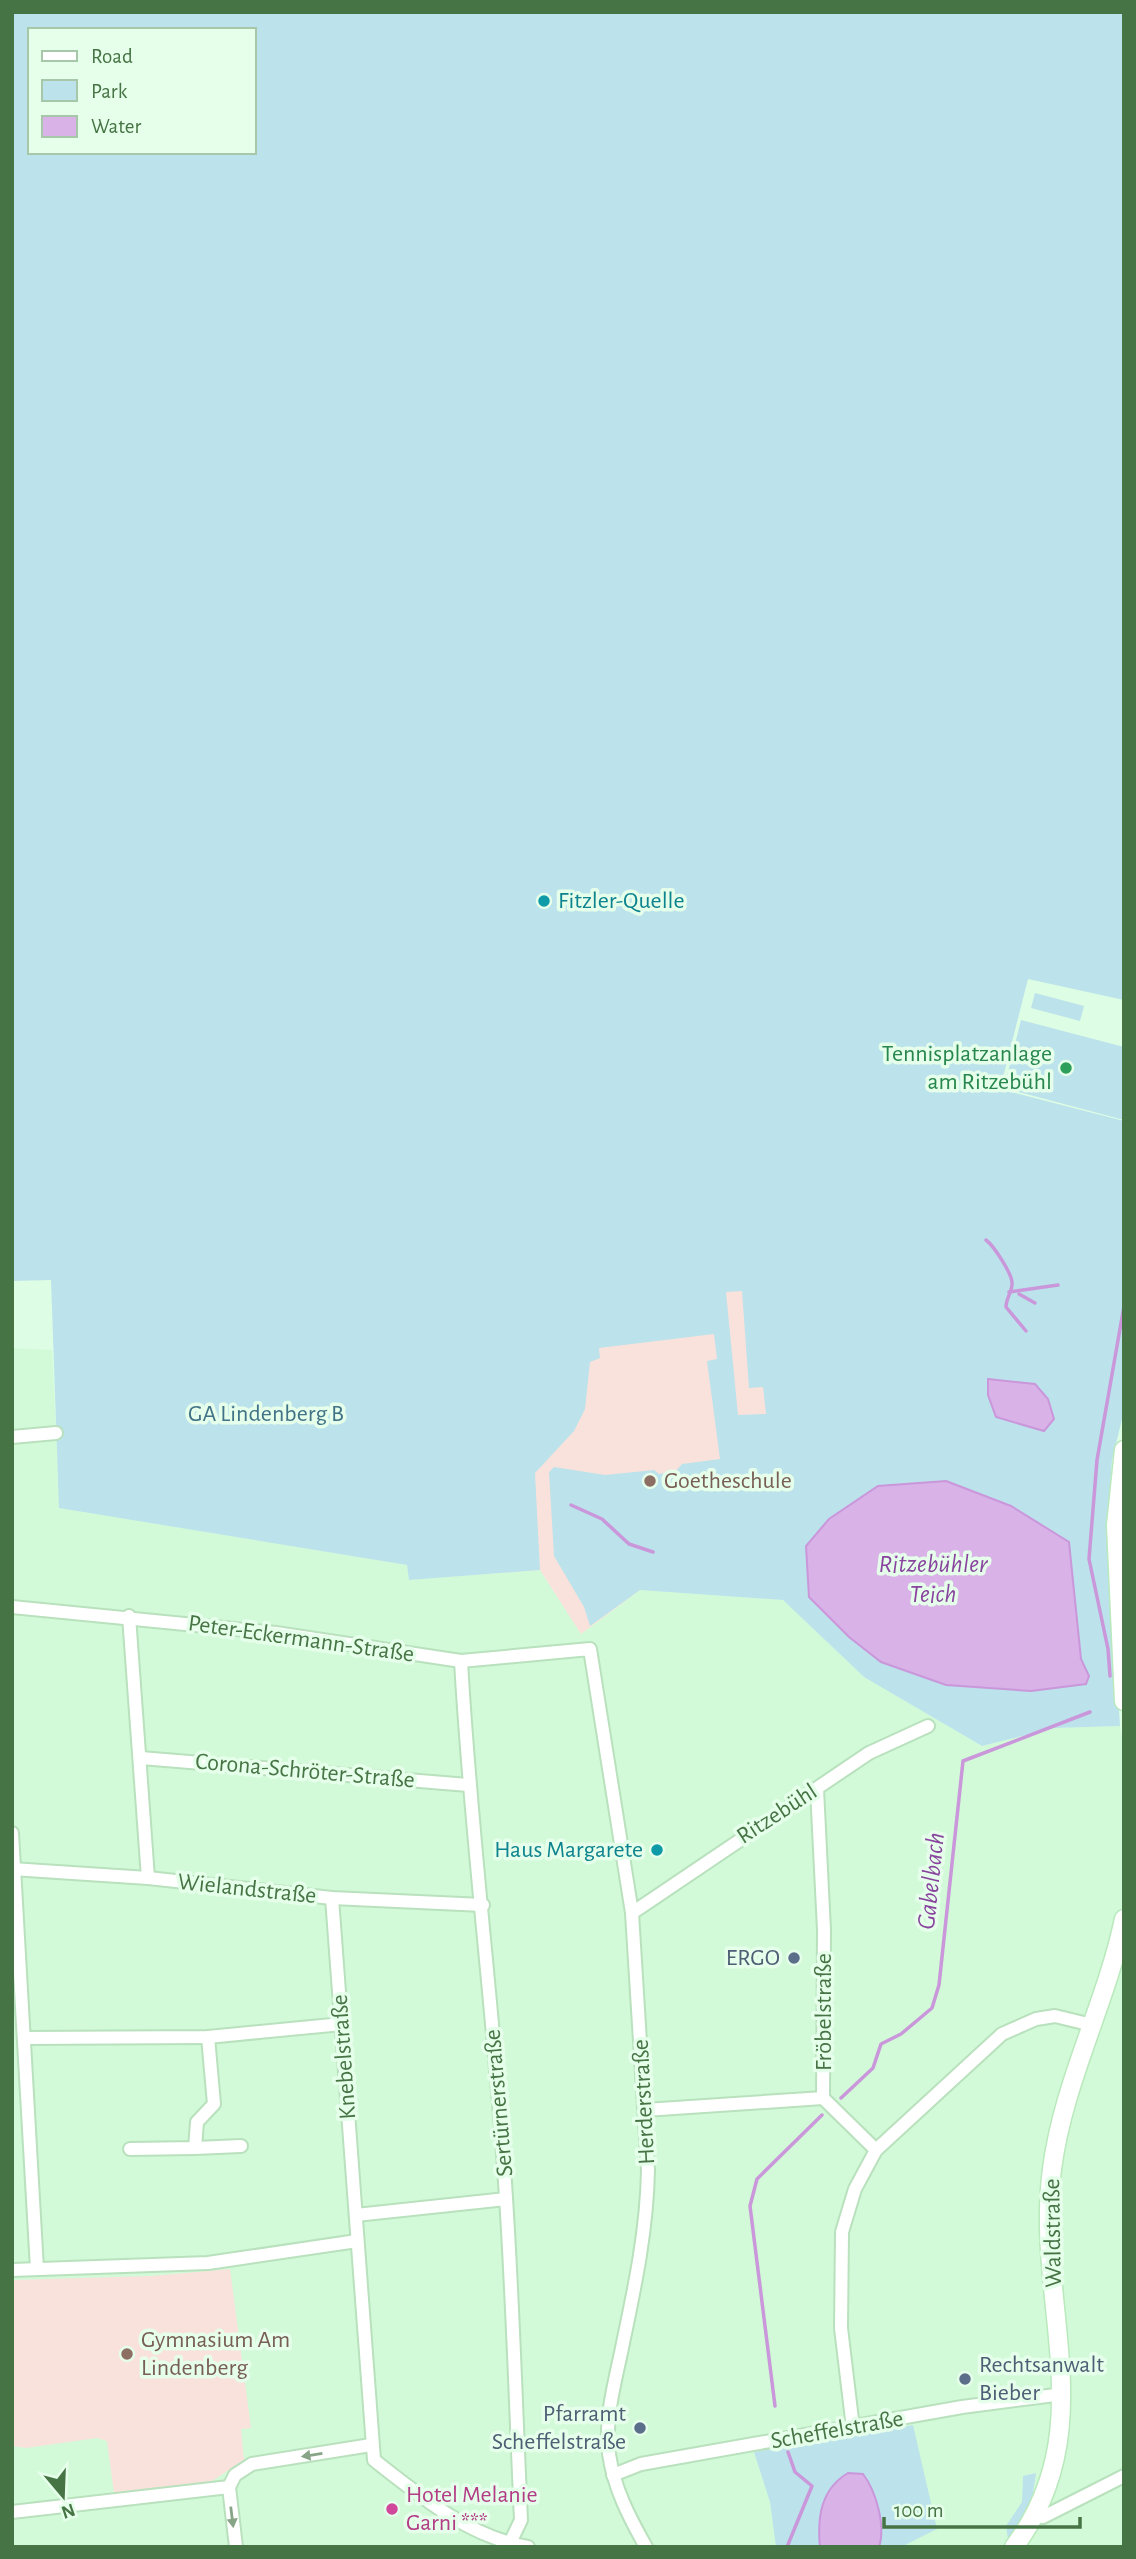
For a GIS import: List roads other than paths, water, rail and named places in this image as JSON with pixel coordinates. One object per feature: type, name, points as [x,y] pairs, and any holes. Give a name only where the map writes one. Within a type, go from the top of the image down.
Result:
[{"type":"street","points":[[12,1437],[56,1433]]},
{"type":"street","points":[[1124,1450],[1116,1525],[1124,1701]]},
{"type":"street","name":"Peter-Eckermann-Straße","points":[[12,1606],[276,1633],[461,1661],[590,1650]]},
{"type":"street","points":[[129,1616],[148,1878]]},
{"type":"street","name":"Herderstraße","points":[[590,1650],[632,1913],[646,2110],[647,2212],[607,2431],[613,2475],[623,2504],[646,2547]]},
{"type":"street","name":"Sertürnerstraße","points":[[461,1661],[468,1785],[483,1905],[506,2199],[521,2520],[509,2545]]},
{"type":"street","name":"Ritzebühl","points":[[632,1913],[869,1752],[928,1726]]},
{"type":"street","name":"Corona-Schröter-Straße","points":[[141,1758],[468,1785]]},
{"type":"street","name":"Fröbelstraße","points":[[646,2110],[823,2098],[824,1930],[817,1789]]},
{"type":"street","points":[[12,1833],[37,2269]]},
{"type":"street","name":"Wielandstraße","points":[[14,1869],[148,1878],[332,1898],[483,1905]]},
{"type":"street","name":"Knebelstraße","points":[[332,1898],[371,2445]]},
{"type":"street","name":"Waldstraße","points":[[1014,2547],[1034,2516],[1054,2461],[1063,2394],[1048,2248],[1049,2201],[1061,2125],[1124,1919]]},
{"type":"street","points":[[853,2428],[841,2329],[842,2232],[855,2189],[876,2150],[1002,2034],[1036,2019],[1055,2016],[1092,2025]]},
{"type":"street","points":[[25,2038],[208,2037],[342,2024]]},
{"type":"street","points":[[195,2148],[197,2122],[214,2104],[208,2037]]},
{"type":"street","points":[[823,2098],[876,2150]]},
{"type":"street","points":[[130,2149],[241,2146]]},
{"type":"street","points":[[356,2216],[506,2199]]},
{"type":"street","points":[[12,2270],[208,2263],[357,2241]]},
{"type":"street","name":"Scheffelstraße","points":[[613,2475],[641,2464],[962,2407],[1063,2394]]},
{"type":"street","points":[[236,2547],[229,2487],[235,2475],[252,2464],[371,2445],[374,2460],[439,2511],[509,2545],[528,2547]]},
{"type":"street","points":[[1034,2516],[1043,2517],[1124,2476]]},
{"type":"street","points":[[12,2512],[229,2487]]},
{"type":"water","points":[[988,1379],[1035,1384],[1048,1399],[1054,1419],[1044,1431],[996,1417],[988,1395]]},
{"type":"water","name":"Ritzebühler Teich","points":[[946,1481],[1011,1506],[1069,1542],[1081,1659],[1089,1676],[1086,1684],[1031,1691],[946,1685],[881,1662],[849,1637],[809,1597],[806,1546],[829,1519],[878,1486]]},
{"type":"water","points":[[848,2473],[863,2474],[872,2490],[880,2519],[879,2547],[820,2547],[820,2515],[826,2496]]},
{"type":"waterway","points":[[986,1240],[994,1248],[1011,1280],[1012,1287],[1006,1307],[1026,1331]]},
{"type":"waterway","points":[[1009,1292],[1058,1285]]},
{"type":"waterway","points":[[1019,1294],[1035,1303]]},
{"type":"waterway","name":"Gabelbach","points":[[1110,1676],[1108,1649],[1089,1559],[1097,1460],[1124,1306]]},
{"type":"waterway","points":[[571,1505],[602,1519],[629,1544],[653,1552]]},
{"type":"waterway","name":"Gabelbach","points":[[841,2098],[873,2068],[881,2044],[901,2034],[932,2008],[939,1985],[963,1761],[1090,1712]]},
{"type":"waterway","name":"Gabelbach","points":[[775,2406],[750,2206],[757,2179],[822,2115]]},
{"type":"waterway","name":"Gabelbach","points":[[787,2547],[812,2486],[795,2472],[788,2452]]},
{"type":"place","name":"Fitzler-Quelle","points":[[544,901]]},
{"type":"place","name":"Tennisplatzanlage am Ritzebühl","points":[[1066,1068]]},
{"type":"place","name":"Goetheschule","points":[[650,1481]]},
{"type":"place","name":"Haus Margarete","points":[[657,1850]]},
{"type":"place","name":"ERGO","points":[[794,1958]]},
{"type":"place","name":"Gymnasium Am Lindenberg","points":[[127,2354]]},
{"type":"place","name":"Rechtsanwalt Bieber","points":[[965,2379]]},
{"type":"place","name":"Pfarramt Scheffelstraße","points":[[640,2428]]},
{"type":"place","name":"Hotel Melanie Garni ***","points":[[392,2509]]},
{"type":"park label","name":"GA Lindenberg B","points":[[266,1414]]}]
